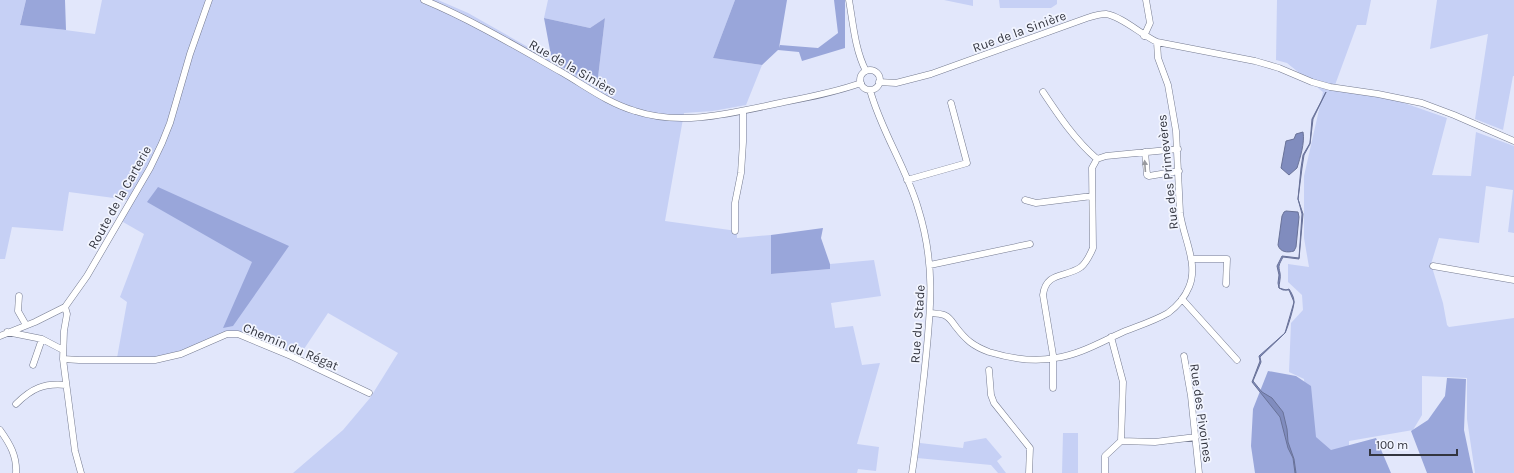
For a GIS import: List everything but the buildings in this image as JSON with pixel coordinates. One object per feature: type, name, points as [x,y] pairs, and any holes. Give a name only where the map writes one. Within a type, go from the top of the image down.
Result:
[{"type":"street","name":"Route de la Carterie","points":[[65,307],[87,276],[150,168],[170,123],[190,54],[209,0]]},
{"type":"street","name":"Rue de la Sinière","points":[[424,0],[453,12],[563,74],[602,98],[634,111],[658,116],[691,118],[717,116],[838,90],[861,83]]},
{"type":"street","points":[[849,0],[857,46],[866,71]]},
{"type":"street","points":[[1144,36],[1150,23],[1146,0]]},
{"type":"street","name":"Rue de la Sinière","points":[[879,82],[896,83],[931,74],[1098,15],[1113,16],[1156,42],[1255,61],[1279,68],[1312,82],[1345,90],[1378,94],[1422,103],[1514,141]]},
{"type":"street","name":"Rue des Primevères","points":[[931,313],[944,314],[947,316],[962,335],[973,345],[989,352],[1028,359],[1053,359],[1074,354],[1168,313],[1182,299],[1189,288],[1193,275],[1191,259],[1181,224],[1178,149],[1168,85],[1158,58],[1156,42]]},
{"type":"street","points":[[866,71],[870,71],[878,75],[879,82],[877,87],[870,90],[864,88],[861,83],[862,75],[866,71]]},
{"type":"street","name":"Rue du Stade","points":[[870,90],[918,207],[930,265],[932,288],[931,313],[912,473]]},
{"type":"street","points":[[1043,92],[1058,115],[1087,150],[1097,159]]},
{"type":"street","points":[[951,103],[967,163]]},
{"type":"street","points":[[735,231],[735,203],[743,142],[743,111]]},
{"type":"street","points":[[1053,388],[1053,359],[1043,295],[1044,288],[1046,283],[1052,279],[1081,267],[1088,260],[1093,248],[1092,168],[1097,159],[1106,156],[1178,149]]},
{"type":"street","points":[[1144,152],[1147,175],[1149,176],[1179,171]]},
{"type":"street","points":[[908,180],[974,161]]},
{"type":"street","points":[[1025,200],[1036,203],[1092,196]]},
{"type":"street","points":[[930,265],[1030,244]]},
{"type":"street","points":[[1191,259],[1227,259],[1226,284]]},
{"type":"street","points":[[1433,266],[1514,280]]},
{"type":"street","points":[[19,296],[18,311],[26,325]]},
{"type":"street","points":[[1182,299],[1237,360]]},
{"type":"street","points":[[0,336],[65,307],[67,314],[63,359],[75,451],[81,473]]},
{"type":"street","points":[[7,332],[42,339],[63,350]]},
{"type":"street","name":"Chemin du Régat","points":[[63,359],[155,360],[182,354],[227,334],[238,334],[291,356],[369,393]]},
{"type":"street","points":[[1111,337],[1123,382],[1121,441]]},
{"type":"street","points":[[33,365],[42,339]]},
{"type":"street","name":"Rue des Pivoines","points":[[1184,356],[1196,437],[1199,473]]},
{"type":"street","points":[[989,370],[991,395],[994,402],[1030,448],[1030,473]]},
{"type":"street","points":[[16,404],[25,395],[40,387],[48,385],[66,385]]},
{"type":"street","points":[[0,430],[13,450],[16,458],[16,473]]},
{"type":"street","points":[[1105,473],[1105,456],[1121,441],[1154,442],[1196,437]]},
{"type":"shaded area","points":[[0,0],[26,0],[20,24],[95,34],[102,0],[438,0],[468,13],[597,86],[605,18],[590,28],[544,18],[548,0],[735,0],[713,58],[762,65],[746,105],[713,111],[684,113],[665,221],[737,231],[737,238],[771,235],[771,274],[830,269],[830,264],[874,260],[881,296],[831,303],[835,328],[853,326],[862,365],[880,363],[857,444],[879,447],[876,471],[858,469],[857,473],[293,473],[343,430],[370,398],[398,353],[328,313],[298,358],[255,338],[240,333],[173,354],[154,358],[117,358],[127,302],[120,297],[144,234],[123,222],[129,200],[69,192],[63,231],[12,227],[5,259],[0,259]]},
{"type":"shaded area","points":[[26,0],[65,0],[66,30],[20,25]]},
{"type":"shaded area","points":[[735,0],[787,0],[779,48],[780,45],[818,48],[838,33],[834,0],[845,0],[845,48],[802,61],[799,52],[778,50],[762,65],[713,58]]},
{"type":"shaded area","points":[[944,0],[973,0],[973,6]]},
{"type":"shaded area","points":[[999,0],[1057,0],[1057,4],[1051,8],[1000,8]]},
{"type":"shaded area","points":[[1277,0],[1371,0],[1366,25],[1357,25],[1335,85],[1367,90],[1447,118],[1432,175],[1471,176],[1476,132],[1514,146],[1514,233],[1508,232],[1513,190],[1486,186],[1479,243],[1439,238],[1431,264],[1443,303],[1447,325],[1449,327],[1514,318],[1514,473],[1475,473],[1467,419],[1467,378],[1422,376],[1422,415],[1413,430],[1349,441],[1349,450],[1307,450],[1304,379],[1289,372],[1291,323],[1303,310],[1302,295],[1288,282],[1288,264],[1309,267],[1304,238],[1304,176],[1323,92],[1287,63],[1276,60]]},
{"type":"shaded area","points":[[1437,0],[1514,0],[1514,76],[1503,130],[1475,119],[1488,34],[1430,49]]},
{"type":"shaded area","points":[[544,18],[590,28],[605,18],[597,86],[552,61]]},
{"type":"shaded area","points":[[1326,92],[1313,119],[1310,144],[1304,155],[1298,199],[1303,155],[1310,143],[1312,119]]},
{"type":"shaded area","points":[[1303,132],[1303,146],[1297,168],[1289,175],[1281,168],[1286,141],[1294,139],[1296,134]]},
{"type":"shaded area","points":[[158,187],[289,246],[233,326],[223,328],[252,262],[147,202]]},
{"type":"shaded area","points":[[1298,199],[1303,214],[1299,259],[1283,257],[1279,267],[1280,277],[1279,288],[1277,266],[1282,256],[1299,258],[1302,214]]},
{"type":"shaded area","points":[[1286,211],[1298,212],[1299,217],[1296,247],[1294,251],[1289,252],[1282,251],[1278,245],[1282,216]]},
{"type":"shaded area","points":[[823,228],[821,238],[830,264],[830,269],[771,274],[771,235]]},
{"type":"shaded area","points":[[1289,289],[1293,296],[1294,302],[1289,290],[1286,290]]},
{"type":"shaded area","points":[[1294,302],[1291,317],[1285,333]]},
{"type":"shaded area","points":[[1285,333],[1260,357],[1261,362],[1253,381],[1262,392],[1272,398],[1283,412],[1288,442],[1294,459],[1296,473],[1293,458],[1288,448],[1280,417],[1252,382],[1260,361],[1259,356]]},
{"type":"shaded area","points":[[1268,371],[1296,376],[1311,386],[1316,437],[1331,450],[1376,438],[1391,473],[1255,473],[1251,446],[1253,409]]},
{"type":"shaded area","points":[[1447,378],[1466,379],[1464,430],[1473,473],[1427,473],[1411,431],[1428,420],[1445,396]]},
{"type":"shaded area","points":[[1063,433],[1078,433],[1078,473],[1062,473]]},
{"type":"shaded area","points":[[986,438],[1002,457],[997,461],[1006,473],[998,473],[991,465],[917,458],[920,443],[963,448],[964,442]]}]
